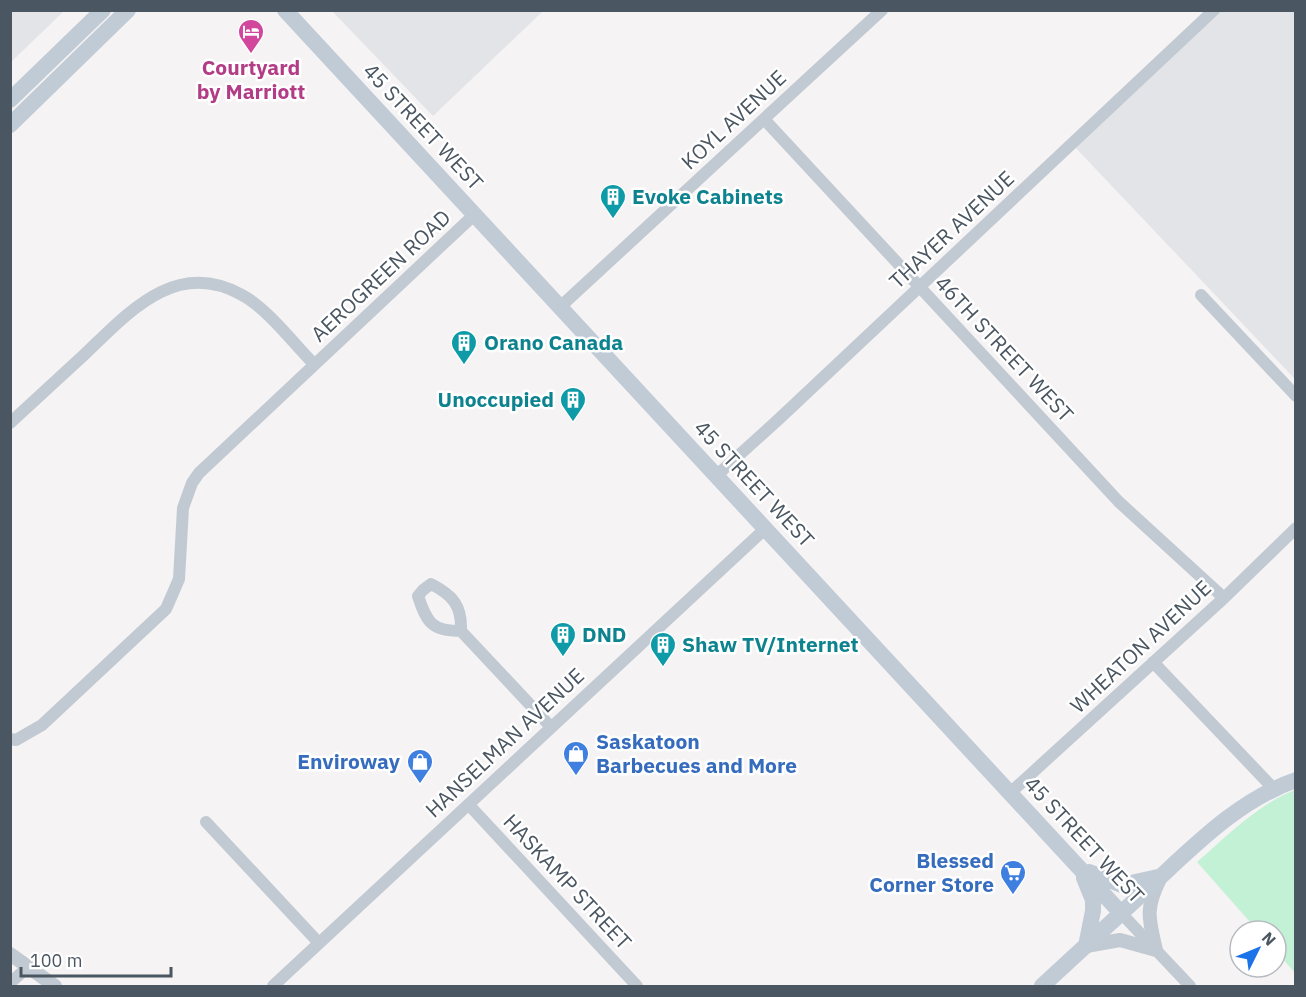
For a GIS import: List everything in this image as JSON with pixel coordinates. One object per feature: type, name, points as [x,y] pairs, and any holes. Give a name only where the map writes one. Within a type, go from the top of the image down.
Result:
[{"type":"main road","points":[[10,100],[103,10]]},
{"type":"main road","points":[[10,124],[128,10]]},
{"type":"main road","name":"45 STREET WEST","points":[[285,10],[1121,913]]},
{"type":"main road","points":[[1042,987],[1161,876],[1230,816],[1273,788],[1296,780]]},
{"type":"main road","points":[[1080,868],[1122,885],[1161,876]]},
{"type":"main road","points":[[1080,868],[1093,900],[1086,946]]},
{"type":"street","name":"KOYL AVENUE","points":[[560,307],[882,10]]},
{"type":"street","name":"THAYER AVENUE","points":[[716,477],[1214,10]]},
{"type":"street","name":"46TH STREET WEST","points":[[764,119],[1119,502],[1224,598]]},
{"type":"street","name":"AEROGREEN ROAD","points":[[10,739],[16,740],[42,725],[166,609],[179,579],[183,508],[192,483],[199,473],[474,215]]},
{"type":"street","points":[[10,423],[135,307],[163,290],[190,282],[217,284],[243,295],[266,314],[315,364]]},
{"type":"street","points":[[1201,295],[1296,396]]},
{"type":"street","name":"WHEATON AVENUE","points":[[1010,793],[1224,598],[1296,528]]},
{"type":"street","name":"HANSELMAN AVENUE","points":[[273,987],[765,529]]},
{"type":"street","points":[[461,631],[551,727]]},
{"type":"street","points":[[1153,662],[1273,788]]},
{"type":"street","name":"HASKAMP STREET","points":[[469,805],[636,987]]},
{"type":"street","points":[[206,822],[319,943]]},
{"type":"street","points":[[1086,946],[1115,940],[1156,950],[1148,914],[1152,896],[1161,876]]},
{"type":"street","name":"45 STREET WEST","points":[[1121,913],[1190,987]]},
{"type":"street","points":[[10,954],[55,987]]},
{"type":"street","points":[[10,983],[27,967]]},
{"type":"shaded area","points":[[11,10],[64,10],[64,11],[11,62]]},
{"type":"shaded area","points":[[332,11],[543,11],[433,116]]},
{"type":"shaded area","points":[[1214,11],[1295,11],[1295,379],[1072,144]]},
{"type":"green space","points":[[1295,790],[1295,973],[1288,965],[1288,919],[1247,919],[1197,862],[1231,831],[1281,796]]},
{"type":"place","name":"Courtyard by Marriott","points":[[251,55]]},
{"type":"place","name":"Evoke Cabinets","points":[[613,220]]},
{"type":"place","name":"Orano Canada","points":[[464,366]]},
{"type":"place","name":"Unoccupied","points":[[573,423]]},
{"type":"place","name":"DND","points":[[563,658]]},
{"type":"place","name":"Shaw TV/Internet","points":[[663,668]]},
{"type":"place","name":"Saskatoon Barbecues and More","points":[[576,777]]},
{"type":"place","name":"Enviroway","points":[[420,785]]},
{"type":"place","name":"Blessed Corner Store","points":[[1013,896]]}]
